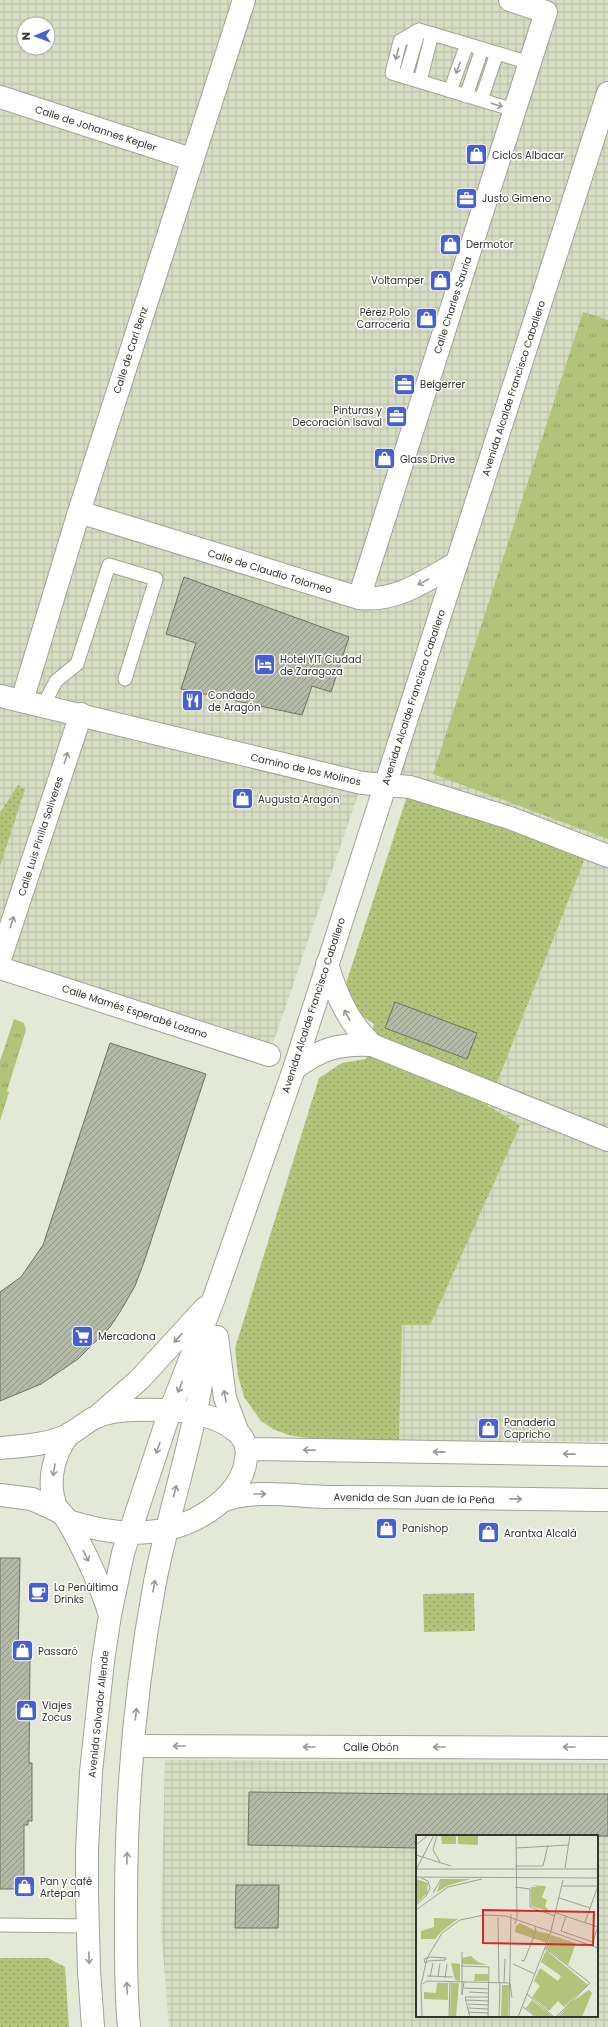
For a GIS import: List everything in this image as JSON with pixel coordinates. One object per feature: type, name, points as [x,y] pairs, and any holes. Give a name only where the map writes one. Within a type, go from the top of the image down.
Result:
[{"type":"main road","name":"Calle de Carl Benz","points":[[22,701],[79,512],[191,160],[244,0]]},
{"type":"main road","name":"Calle Charles Sauria","points":[[359,598],[546,12],[510,0]]},
{"type":"main road","name":"Avenida Alcalde Francisco Caballero","points":[[170,1411],[214,1298],[294,1069],[608,93]]},
{"type":"main road","name":"Calle de Johannes Kepler","points":[[0,97],[191,160]]},
{"type":"main road","name":"Calle de Claudio Tolomeo","points":[[79,512],[359,598],[376,600],[396,595],[456,563]]},
{"type":"main road","name":"Camino de los Molinos","points":[[0,696],[81,714],[362,783],[410,787],[510,818],[608,856]]},
{"type":"main road","name":"Calle Luis Pinilla Soliveres","points":[[0,959],[81,714]]},
{"type":"main road","points":[[327,964],[336,993],[349,1019],[357,1031],[372,1045]]},
{"type":"main road","name":"Calle Mamés Esperabé Lozano","points":[[0,968],[269,1055]]},
{"type":"main road","points":[[294,1069],[310,1056],[324,1050],[355,1044],[372,1045],[608,1140]]},
{"type":"main road","name":"Avenida Alcalde Francisco Caballero","points":[[166,1529],[196,1414],[214,1298]]},
{"type":"main road","name":"Avenida Alcalde Francisco Caballero","points":[[96,1418],[140,1379],[214,1298]]},
{"type":"main road","name":"Avenida Alcalde Francisco Caballero","points":[[214,1298],[219,1363],[225,1398],[243,1441]]},
{"type":"main road","points":[[0,1448],[42,1443],[69,1434],[96,1418],[120,1411],[170,1411],[196,1414],[224,1423],[243,1441],[608,1455]]},
{"type":"main road","name":"Avenida Salvador Allende","points":[[93,2027],[88,1926],[87,1850],[90,1772],[98,1699],[110,1615],[129,1532],[170,1411]]},
{"type":"main road","points":[[69,1434],[61,1444],[53,1469],[53,1491],[63,1516],[95,1574],[110,1615]]},
{"type":"main road","name":"Avenida de San Juan de la Peña","points":[[222,1501],[238,1483],[246,1463],[243,1441]]},
{"type":"main road","name":"Avenida de San Juan de la Peña","points":[[0,1494],[32,1499],[63,1516],[97,1529],[129,1532],[166,1529],[194,1519],[222,1501],[241,1495],[260,1494],[315,1497],[608,1500]]},
{"type":"main road","points":[[129,2027],[126,1983],[126,1886],[133,1746],[148,1622],[166,1529]]},
{"type":"main road","name":"Calle Obón","points":[[133,1746],[608,1748]]},
{"type":"lane","points":[[514,110],[392,73],[400,41],[419,30],[530,63]]},
{"type":"lane","points":[[420,82],[432,34]]},
{"type":"lane","points":[[450,91],[467,44]]},
{"type":"lane","points":[[466,96],[482,49]]},
{"type":"lane","points":[[481,100],[497,53]]},
{"type":"lane","points":[[43,706],[56,681],[77,664],[109,565],[156,579],[124,679]]},
{"type":"lane","points":[[0,1925],[88,1926]]},
{"type":"shaded area","points":[[0,0],[608,0],[608,1441],[399,1441],[402,1325],[520,1125],[488,1107],[589,848],[362,783],[269,1055],[0,968]]},
{"type":"shaded area","points":[[165,1760],[608,1763],[608,2027],[169,2027],[161,1927]]},
{"type":"green space","points":[[583,312],[608,320],[608,839],[433,774]]},
{"type":"green space","points":[[18,785],[25,789],[0,866],[0,813]]},
{"type":"green space","points":[[410,787],[589,848],[488,1106],[520,1125],[430,1325],[402,1325],[399,1441],[308,1438],[288,1435],[273,1429],[261,1421],[244,1397],[238,1376],[235,1348],[319,1078],[342,1063],[366,1059],[374,1024],[340,1002]]},
{"type":"green space","points":[[14,1019],[24,1023],[26,1030],[7,1091],[9,1092],[0,1121],[0,1061]]},
{"type":"green space","points":[[474,1593],[475,1631],[424,1632],[423,1594]]},
{"type":"green space","points":[[0,1958],[48,1958],[65,1967],[69,2027],[0,2027]]},
{"type":"building","name":"Hotel YIT Ciudad de Zaragoza","points":[[184,577],[349,637],[331,692],[312,686],[302,715],[181,689],[196,643],[166,634]]},
{"type":"building","points":[[395,1002],[477,1033],[467,1059],[385,1028]]},
{"type":"building","points":[[110,1043],[206,1074],[144,1262],[135,1286],[120,1312],[110,1327],[78,1359],[41,1384],[0,1401],[0,1292],[21,1277],[43,1245]]},
{"type":"building","points":[[0,1558],[20,1558],[18,1659],[30,1659],[29,1763],[32,1763],[32,1821],[28,1821],[28,1825],[24,1825],[24,1889],[0,1889]]},
{"type":"building","points":[[249,1792],[608,1794],[608,1836],[416,1835],[416,1848],[248,1845]]},
{"type":"building","points":[[236,1885],[279,1885],[278,1928],[235,1928]]},
{"type":"place","name":"Ciclos Albacar","points":[[477,155]]},
{"type":"place","name":"Justo Gimeno","points":[[466,198]]},
{"type":"place","name":"Dermotor","points":[[451,244]]},
{"type":"place","name":"Voltamper","points":[[440,280]]},
{"type":"place","name":"Pérez Polo Carrocería","points":[[426,318]]},
{"type":"place","name":"Beigerrer","points":[[404,384]]},
{"type":"place","name":"Pinturas y Decoración Isaval","points":[[397,416]]},
{"type":"place","name":"Glass Drive","points":[[384,459]]},
{"type":"place","name":"Hotel YIT Ciudad de Zaragoza","points":[[265,665]]},
{"type":"place","name":"Condado de Aragón","points":[[193,701]]},
{"type":"place","name":"Augusta Aragón","points":[[243,799]]},
{"type":"place","name":"Mercadona","points":[[83,1336]]},
{"type":"place","name":"Panaderia Capricho","points":[[488,1428]]},
{"type":"place","name":"Panishop","points":[[387,1528]]},
{"type":"place","name":"Arantxa Alcalá","points":[[489,1533]]},
{"type":"place","name":"La Penúltima Drinks","points":[[39,1593]]},
{"type":"place","name":"Passaró","points":[[23,1651]]},
{"type":"place","name":"Viajes Zocus","points":[[27,1711]]},
{"type":"place","name":"Pan y café Artepan","points":[[25,1887]]}]
